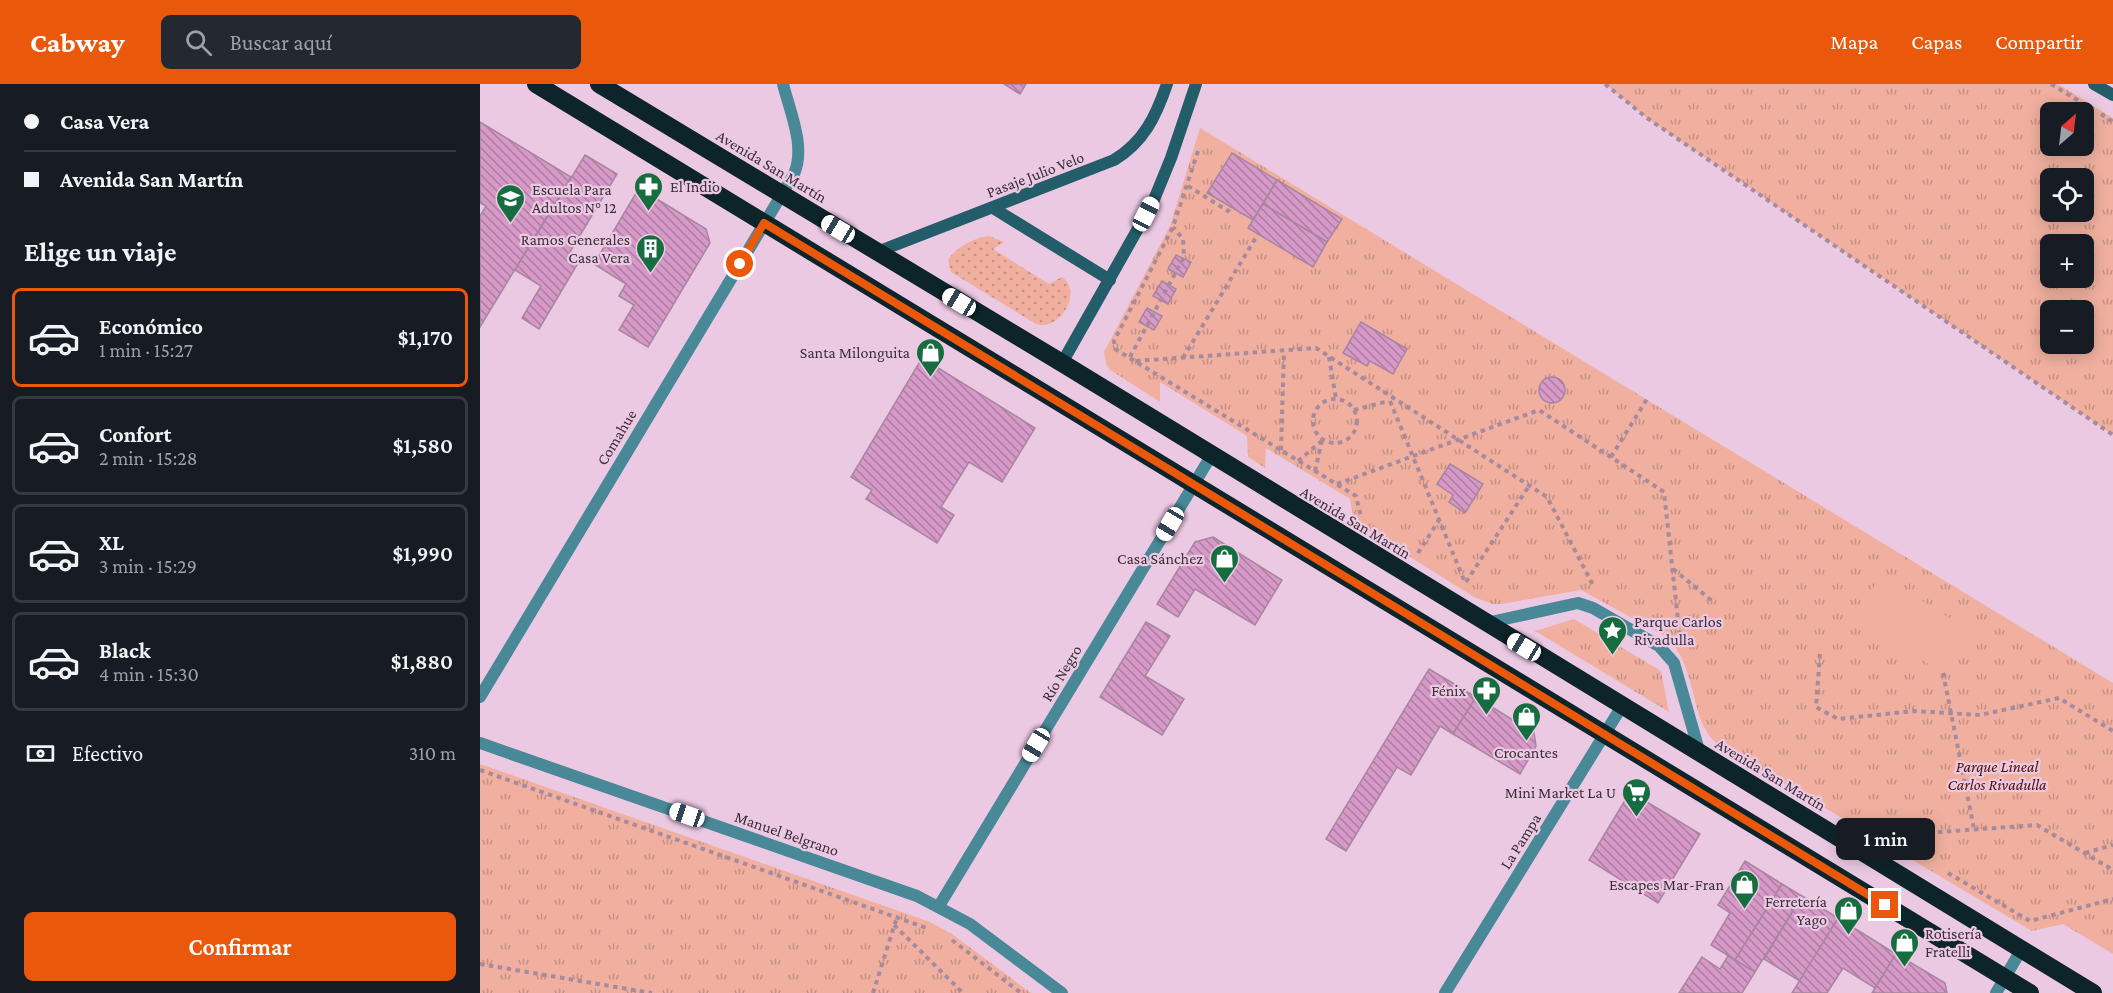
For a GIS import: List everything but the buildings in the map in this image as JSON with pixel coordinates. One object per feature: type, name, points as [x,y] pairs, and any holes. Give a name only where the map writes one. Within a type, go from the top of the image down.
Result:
[{"type":"highway","points":[[536,84],[1605,734],[2000,985],[2030,993]]},
{"type":"highway","name":"Avenida San Martín","points":[[599,84],[1062,363],[2093,993]]},
{"type":"main road","name":"Pasaje Julio Velo","points":[[877,252],[1102,166],[1125,153],[1140,140],[1150,124],[1167,84]]},
{"type":"main road","points":[[1062,363],[1156,195],[1196,84]]},
{"type":"main road","points":[[2094,84],[2113,95]]},
{"type":"main road","points":[[993,208],[1110,279]]},
{"type":"street","name":"Comahue","points":[[480,697],[797,168],[799,153],[783,84]]},
{"type":"street","name":"Río Negro","points":[[939,906],[1211,456]]},
{"type":"street","points":[[1485,623],[1578,603],[1593,608],[1659,646],[1674,663],[1701,754]]},
{"type":"street","name":"La Pampa","points":[[1446,993],[1622,706]]},
{"type":"street","name":"Manuel Belgrano","points":[[480,743],[939,906],[988,937],[1062,993]]},
{"type":"street","points":[[2000,985],[2021,950]]},
{"type":"path","points":[[1605,84],[1647,118],[2113,435]]},
{"type":"path","points":[[1201,142],[1173,227],[1114,341],[1115,349],[1356,496],[1360,516],[1370,522]]},
{"type":"path","points":[[1188,186],[1228,211],[1230,207]]},
{"type":"path","points":[[1130,357],[1184,257],[1183,239],[1173,227]]},
{"type":"path","points":[[1183,358],[1258,234]]},
{"type":"path","points":[[1135,361],[1316,348],[1547,497],[1596,589],[1584,585]]},
{"type":"path","points":[[1281,450],[1284,351]]},
{"type":"path","points":[[1329,357],[1336,399]]},
{"type":"path","points":[[1336,399],[1354,410],[1357,423],[1352,435],[1335,443],[1323,440],[1314,428],[1314,414],[1322,403],[1336,399]]},
{"type":"path","points":[[1611,458],[1647,399]]},
{"type":"path","points":[[1354,410],[1396,400]]},
{"type":"path","points":[[1389,401],[1465,583]]},
{"type":"path","points":[[1337,484],[1539,411],[1664,492],[1682,644],[1671,634]]},
{"type":"path","points":[[1298,461],[1323,440]]},
{"type":"path","points":[[1315,471],[1323,440]]},
{"type":"path","points":[[1465,583],[1529,485]]},
{"type":"path","points":[[1418,553],[1439,519]]},
{"type":"path","points":[[1409,547],[1428,559]]},
{"type":"path","points":[[1672,568],[1711,600]]},
{"type":"path","points":[[1456,577],[1473,588]]},
{"type":"path","points":[[1820,654],[1816,707],[1838,719],[1914,711],[1980,715],[2059,698],[2113,731]]},
{"type":"path","points":[[1943,673],[1974,829]]},
{"type":"path","points":[[480,770],[939,933]]},
{"type":"path","points":[[1884,836],[2037,825],[2113,870]]},
{"type":"path","points":[[1874,830],[1894,842]]},
{"type":"path","points":[[2084,853],[2113,845]]},
{"type":"path","points":[[1942,870],[2030,921],[2113,898]]},
{"type":"path","points":[[873,993],[899,910]]},
{"type":"path","points":[[894,925],[963,993]]},
{"type":"path","points":[[949,939],[1022,993]]},
{"type":"path","points":[[480,964],[652,993]]},
{"type":"green space","points":[[1605,84],[2058,84],[2087,102],[2040,102],[2040,156],[2094,156],[2094,106],[2113,118],[2113,435],[1647,118]]},
{"type":"green space","name":"Parque Lineal Carlos Rivadulla","points":[[1200,128],[2113,683],[2113,954],[2063,924],[2032,931],[1719,745],[1709,735],[1702,722],[1683,661],[1675,647],[1663,635],[1581,590],[1502,604],[1492,604],[1474,597],[1354,522],[1350,499],[1266,448],[1265,468],[1248,457],[1247,436],[1160,382],[1160,402],[1110,370],[1106,364],[1104,352],[1170,226]],"holes":[[[1232,154],[1341,219],[1313,266],[1253,220],[1208,193]],[[1361,322],[1407,349],[1393,373],[1370,361],[1366,366],[1343,353]],[[1450,464],[1482,484],[1465,512],[1449,502],[1453,495],[1437,484]]]},
{"type":"green space","points":[[989,236],[1004,242],[993,249],[1049,284],[1062,277],[1068,284],[1070,301],[1060,317],[1045,325],[1036,324],[951,272],[948,260],[956,251],[972,241]]},
{"type":"green space","points":[[1881,575],[1970,631],[1943,673],[1855,618]]},
{"type":"green space","points":[[1574,619],[1661,671],[1669,712],[1535,631]]},
{"type":"green space","points":[[480,764],[930,922],[952,934],[1031,993],[480,993]]},
{"type":"place","name":"El Indio","points":[[649,212]]},
{"type":"place","name":"Escuela Para Adultos N° 12","points":[[511,224]]},
{"type":"place","name":"Ramos Generales Casa Vera","points":[[651,274]]},
{"type":"place","name":"Santa Milonguita","points":[[931,378]]},
{"type":"place","name":"Casa Sánchez","points":[[1224,584]]},
{"type":"place","name":"Parque Carlos Rivadulla","points":[[1613,656]]},
{"type":"place","name":"Fénix","points":[[1487,716]]},
{"type":"place","name":"Crocantes","points":[[1526,742]]},
{"type":"place","name":"Mini Market La U","points":[[1637,818]]},
{"type":"place","name":"Escapes Mar-Fran","points":[[1745,910]]},
{"type":"place","name":"Ferretería Yago","points":[[1848,936]]},
{"type":"place","name":"Rotisería Fratelli","points":[[1904,968]]},
{"type":"route","points":[[740,264],[764,223],[1885,905]]}]
